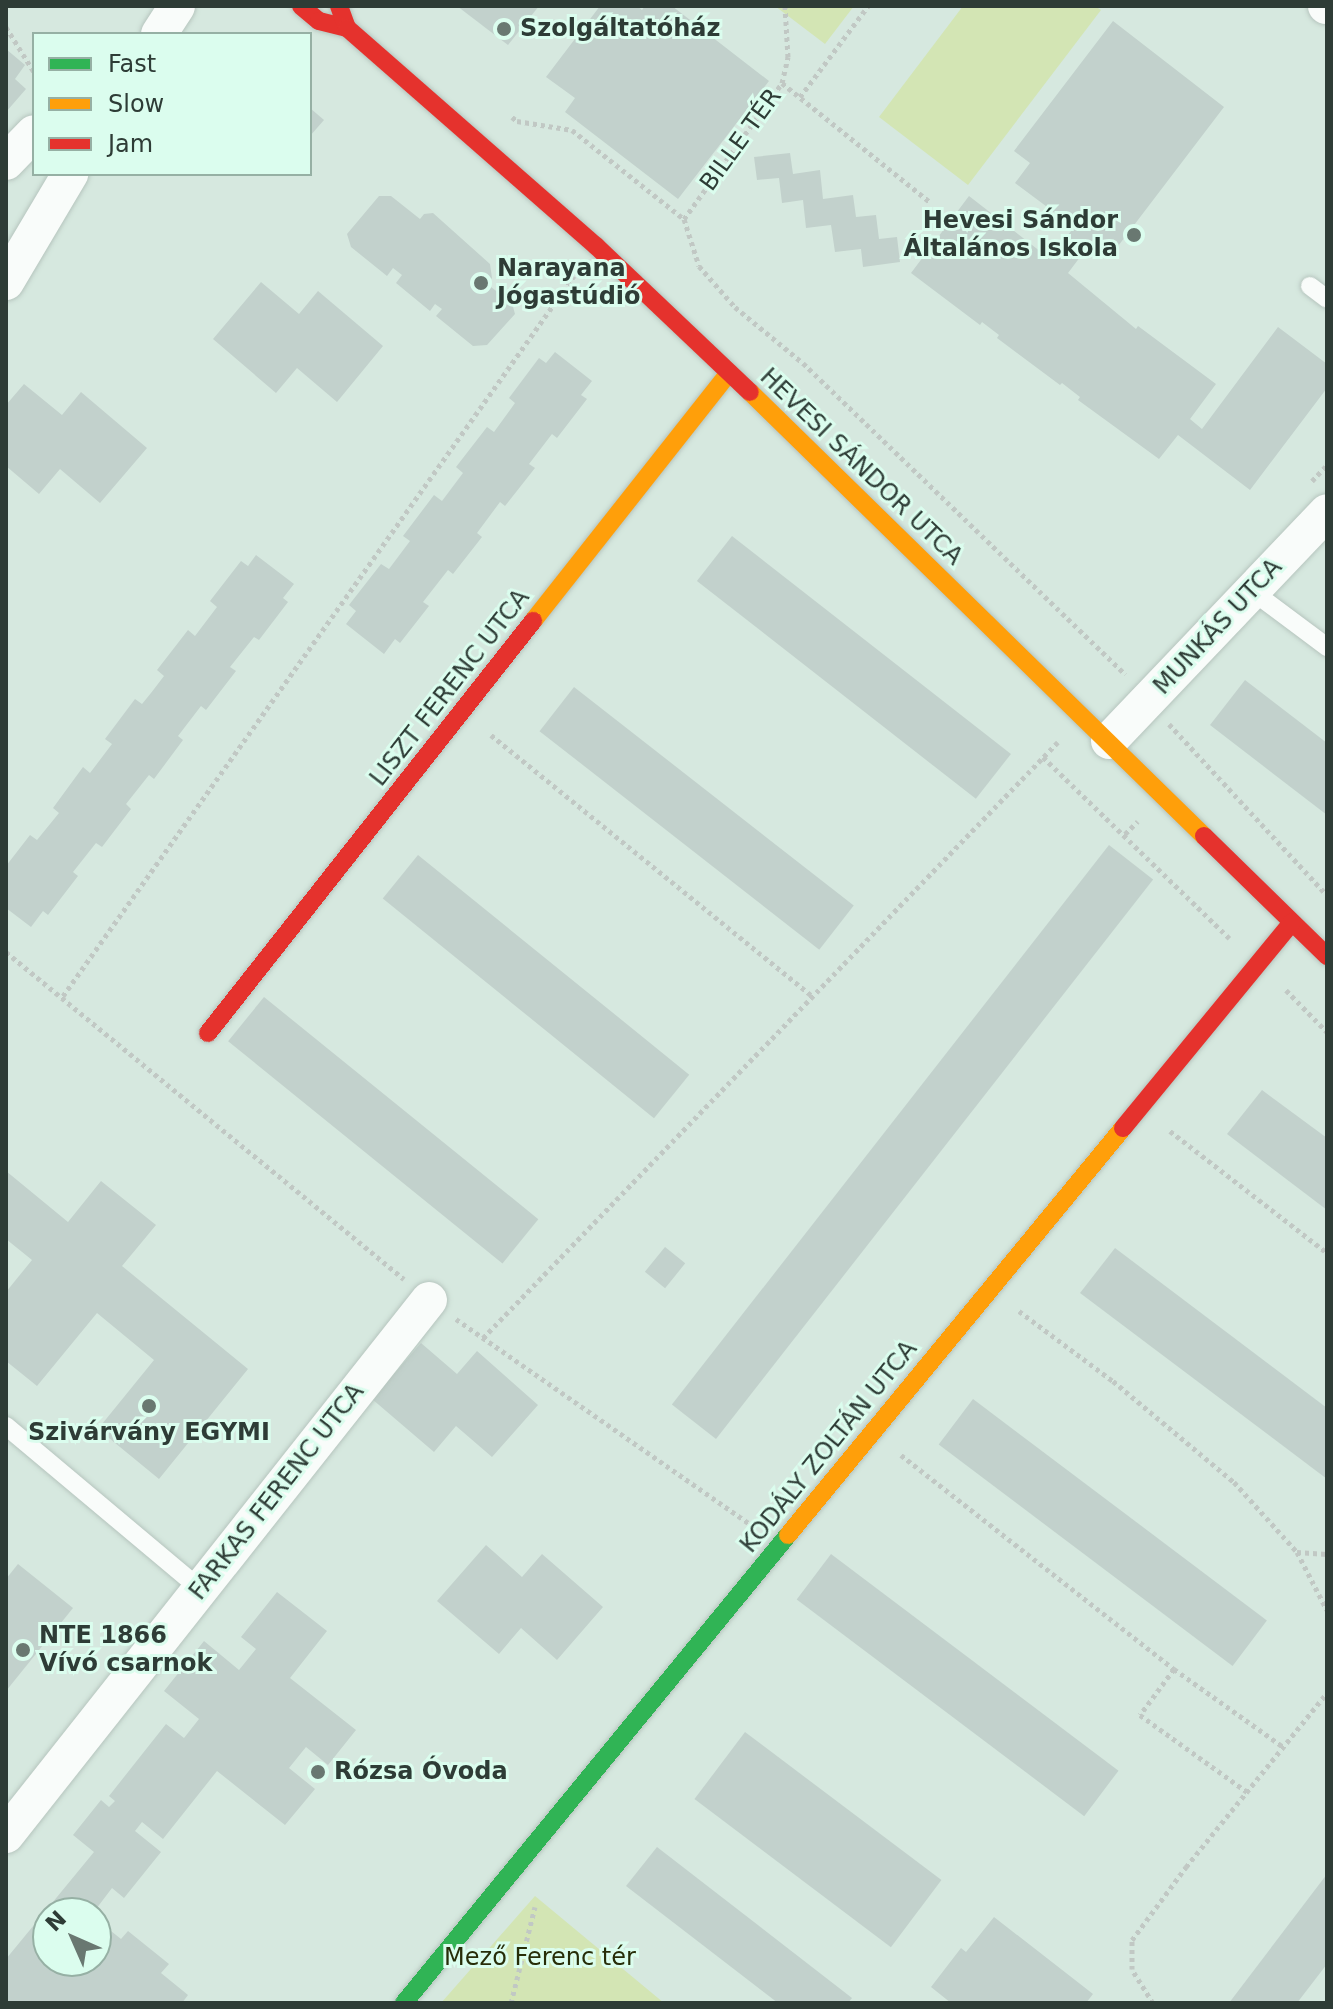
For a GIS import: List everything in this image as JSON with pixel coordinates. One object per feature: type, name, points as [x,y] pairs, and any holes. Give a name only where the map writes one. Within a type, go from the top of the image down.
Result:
[{"type":"street","points":[[160,32],[177,6]]},
{"type":"street","name":"HEVESI SÁNDOR UTCA","points":[[301,6],[319,21],[347,28],[596,246],[1084,716],[1327,956]]},
{"type":"street","name":"HEVESI SÁNDOR UTCA","points":[[339,6],[347,28]]},
{"type":"street","points":[[6,162],[32,135]]},
{"type":"street","points":[[6,282],[69,176]]},
{"type":"street","name":"LISZT FERENC UTCA","points":[[208,1033],[729,373]]},
{"type":"street","name":"MUNKÁS UTCA","points":[[1109,741],[1327,512]]},
{"type":"street","name":"KODÁLY ZOLTÁN UTCA","points":[[404,2003],[1292,922]]},
{"type":"street","name":"FARKAS FERENC UTCA","points":[[6,1835],[429,1300]]},
{"type":"lane","points":[[1310,286],[1327,299]]},
{"type":"lane","points":[[1252,591],[1327,647]]},
{"type":"lane","points":[[6,1426],[200,1589]]},
{"type":"path","name":"BILLE TÉR","points":[[684,219],[782,83],[788,57],[785,6]]},
{"type":"path","points":[[800,97],[868,6]]},
{"type":"path","points":[[6,27],[32,69]]},
{"type":"path","points":[[782,83],[929,201]]},
{"type":"path","points":[[505,111],[517,121],[572,130],[684,219],[699,266],[735,307],[803,363],[1149,700],[1199,759],[1327,895]]},
{"type":"path","points":[[63,996],[596,246]]},
{"type":"path","points":[[463,711],[812,996]]},
{"type":"path","points":[[483,1338],[1084,716]]},
{"type":"path","points":[[1043,757],[1327,1032]]},
{"type":"path","points":[[6,952],[429,1300],[780,1544]]},
{"type":"path","points":[[1158,1121],[1327,1253]]},
{"type":"path","points":[[1012,1305],[1113,1381],[1234,1482],[1297,1552],[1327,1610]]},
{"type":"path","points":[[894,1450],[1174,1669],[1282,1746]]},
{"type":"path","points":[[1297,1552],[1327,1554]]},
{"type":"path","points":[[1174,1669],[1140,1715],[1247,1792]]},
{"type":"path","points":[[1153,2003],[1132,1969],[1132,1940],[1282,1746],[1327,1693]]},
{"type":"green space","points":[[775,6],[854,6],[825,44]]},
{"type":"green space","points":[[963,6],[1095,6],[1101,10],[968,185],[879,117]]},
{"type":"green space","name":"Mező Ferenc tér","points":[[535,1896],[664,2003],[441,2003]]},
{"type":"building","name":"Szolgáltatóház","points":[[457,6],[539,6],[508,45]]},
{"type":"building","points":[[600,6],[637,6],[642,10],[645,6],[672,6],[769,81],[678,199],[565,112],[575,98],[546,77]]},
{"type":"building","name":"Hevesi Sándor Általános Iskola","points":[[1113,21],[1224,107],[1112,254],[1093,240],[1068,273],[1136,329],[1138,326],[1216,384],[1190,419],[1202,429],[1278,327],[1327,364],[1327,388],[1250,490],[1178,435],[1159,459],[1078,400],[1080,397],[1062,383],[1060,385],[997,338],[999,335],[982,322],[980,325],[911,273],[969,196],[1050,259],[1074,227],[1015,183],[1030,163],[1014,151]]},
{"type":"building","points":[[6,49],[25,65],[15,79],[26,89],[6,112]]},
{"type":"building","points":[[312,110],[324,120],[312,134]]},
{"type":"building","points":[[790,153],[793,174],[820,170],[823,199],[853,195],[856,217],[876,215],[879,239],[897,237],[900,262],[863,267],[861,249],[835,252],[831,225],[806,228],[803,200],[782,203],[779,178],[757,180],[754,157]]},
{"type":"building","points":[[379,196],[391,196],[420,219],[424,214],[433,213],[490,264],[492,278],[487,284],[512,303],[515,314],[487,345],[473,346],[436,316],[442,309],[435,304],[430,311],[396,283],[402,275],[393,268],[387,276],[351,247],[347,234]]},
{"type":"building","points":[[261,282],[299,314],[318,291],[383,346],[337,402],[297,368],[276,393],[213,339]]},
{"type":"building","points":[[555,352],[592,381],[581,395],[587,399],[557,438],[552,434],[529,464],[535,468],[505,506],[500,502],[477,533],[482,537],[453,574],[448,570],[423,602],[429,606],[400,643],[395,639],[384,654],[346,624],[356,611],[349,605],[381,564],[389,569],[410,541],[403,536],[434,495],[442,501],[463,473],[456,467],[487,427],[494,432],[515,403],[509,398],[539,358],[546,363]]},
{"type":"building","points":[[24,384],[62,415],[81,392],[147,448],[100,503],[60,469],[39,494],[6,466],[6,405]]},
{"type":"building","points":[[732,536],[1011,754],[976,799],[697,581]]},
{"type":"building","points":[[256,555],[294,584],[283,598],[288,602],[259,640],[254,637],[230,667],[236,671],[206,710],[201,706],[178,736],[183,740],[154,779],[149,775],[126,804],[131,809],[102,847],[96,843],[73,872],[78,876],[48,915],[43,911],[31,927],[6,908],[6,866],[30,835],[37,840],[59,813],[53,808],[83,767],[90,773],[112,744],[105,739],[135,699],[142,704],[164,676],[157,670],[188,630],[195,636],[217,607],[210,601],[241,561],[248,566]]},
{"type":"building","points":[[1245,680],[1327,743],[1327,815],[1210,725]]},
{"type":"building","points":[[574,687],[854,906],[819,950],[540,731]]},
{"type":"building","points":[[1109,845],[1153,879],[716,1439],[672,1404]]},
{"type":"building","points":[[418,855],[689,1075],[654,1118],[383,899]]},
{"type":"building","points":[[264,997],[538,1219],[502,1263],[228,1041]]},
{"type":"building","points":[[1262,1090],[1327,1138],[1327,1210],[1227,1134]]},
{"type":"building","points":[[6,1171],[68,1222],[101,1181],[156,1225],[122,1266],[248,1369],[159,1479],[98,1429],[154,1360],[97,1313],[37,1386],[6,1361],[6,1292],[32,1260],[6,1239]]},
{"type":"building","points":[[665,1247],[685,1263],[665,1288],[645,1272]]},
{"type":"building","points":[[1115,1248],[1327,1408],[1327,1479],[1080,1293]]},
{"type":"building","points":[[421,1343],[457,1374],[477,1351],[538,1405],[492,1457],[456,1426],[434,1452],[372,1399]]},
{"type":"building","points":[[973,1399],[1267,1620],[1233,1666],[939,1445]]},
{"type":"building","points":[[486,1545],[522,1577],[542,1554],[603,1607],[557,1660],[521,1628],[499,1654],[437,1601]]},
{"type":"building","points":[[831,1554],[1119,1771],[1084,1816],[797,1600]]},
{"type":"building","name":"NTE 1866 Vívó csarnok","points":[[18,1564],[73,1608],[6,1691],[6,1579]]},
{"type":"building","points":[[277,1592],[327,1631],[290,1678],[356,1730],[328,1765],[306,1747],[289,1768],[315,1789],[285,1825],[217,1771],[163,1839],[142,1822],[135,1831],[161,1852],[124,1898],[112,1888],[105,1897],[57,1897],[94,1852],[73,1835],[101,1800],[109,1807],[115,1801],[109,1796],[166,1724],[184,1738],[199,1719],[164,1691],[204,1641],[239,1670],[256,1649],[241,1637]]},
{"type":"building","points":[[745,1732],[941,1880],[891,1947],[694,1799]]},
{"type":"building","points":[[657,1847],[852,1998],[848,2003],[778,2003],[626,1886]]},
{"type":"building","points":[[1327,1874],[1327,1964],[1297,2003],[1229,2003]]},
{"type":"building","points":[[994,1917],[1093,1994],[1086,2003],[951,2003],[931,1987],[961,1948],[966,1952]]},
{"type":"building","points":[[32,1927],[32,1977],[112,1977],[112,1932],[121,1939],[128,1931],[169,1964],[161,1973],[188,1995],[182,2003],[6,2003],[6,1959]]},
{"type":"traffic: fast","points":[[404,2003],[788,1535]]},
{"type":"traffic: slow","points":[[533,621],[729,373]]},
{"type":"traffic: slow","points":[[750,392],[1204,836]]},
{"type":"traffic: slow","points":[[788,1535],[1123,1128]]},
{"type":"traffic: jam","points":[[301,6],[319,21],[347,28]]},
{"type":"traffic: jam","points":[[339,6],[347,28],[596,246],[750,392]]},
{"type":"traffic: jam","points":[[208,1033],[533,621]]},
{"type":"traffic: jam","points":[[1204,836],[1327,956]]},
{"type":"traffic: jam","points":[[1123,1128],[1292,922]]},
{"type":"place","name":"Szolgáltatóház","points":[[504,29]]},
{"type":"place","name":"Hevesi Sándor Általános Iskola","points":[[1134,235]]},
{"type":"place","name":"Narayana Jógastúdió","points":[[481,283]]},
{"type":"place","name":"Szivárvány EGYMI","points":[[149,1406]]},
{"type":"place","name":"NTE 1866 Vívó csarnok","points":[[23,1650]]},
{"type":"place","name":"Rózsa Óvoda","points":[[318,1772]]}]
